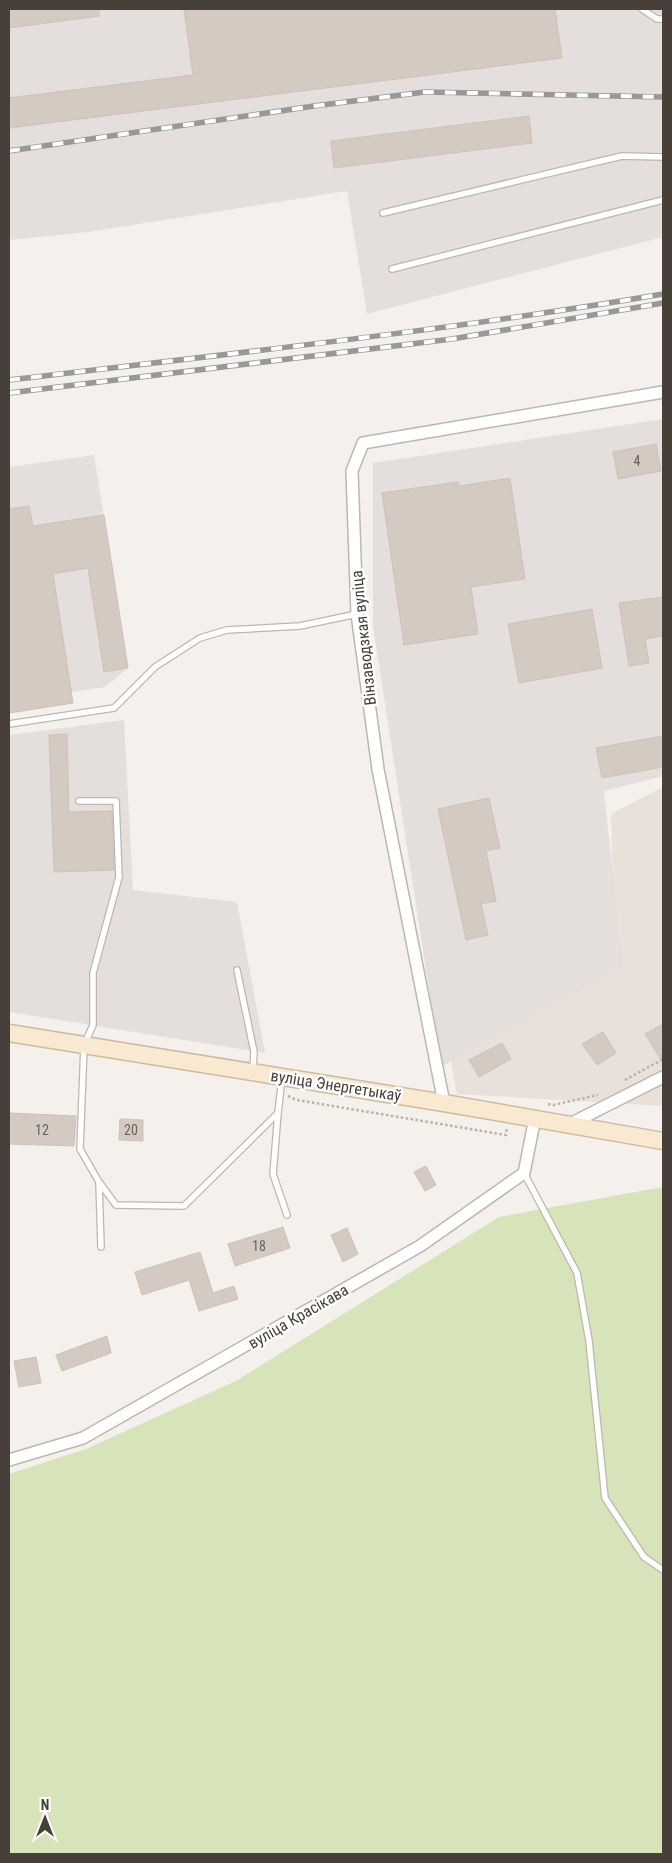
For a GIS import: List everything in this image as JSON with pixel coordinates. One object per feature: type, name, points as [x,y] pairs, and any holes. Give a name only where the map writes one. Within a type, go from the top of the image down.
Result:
[{"type":"main road","name":"вуліца Энергетыкаў","points":[[9,1033],[282,1076],[663,1141]]},
{"type":"street","name":"Вінзаводзкая вуліца","points":[[444,1103],[378,769],[357,614],[352,471],[363,443],[663,392]]},
{"type":"street","points":[[570,1124],[663,1077]]},
{"type":"street","points":[[524,1173],[535,1118]]},
{"type":"street","name":"вуліца Красікава","points":[[9,1460],[83,1438],[420,1246],[524,1173]]},
{"type":"lane","points":[[642,9],[657,19],[663,19]]},
{"type":"lane","points":[[383,213],[622,156],[663,157]]},
{"type":"lane","points":[[392,268],[663,200]]},
{"type":"lane","points":[[9,724],[114,708],[155,667],[200,638],[227,630],[300,626],[357,614]]},
{"type":"lane","points":[[79,800],[116,801],[119,877],[94,973],[93,1025],[84,1045],[80,1149],[100,1182],[116,1205],[184,1206],[278,1113]]},
{"type":"lane","points":[[237,970],[254,1052],[253,1072]]},
{"type":"lane","points":[[282,1076],[273,1174],[287,1215]]},
{"type":"lane","points":[[524,1173],[577,1273],[589,1341],[605,1498],[644,1557],[663,1570]]},
{"type":"lane","points":[[100,1182],[101,1247]]},
{"type":"shaded area","points":[[9,9],[663,9],[663,237],[367,314],[347,191],[88,232],[9,240]]},
{"type":"shaded area","points":[[663,419],[663,776],[604,791],[623,967],[441,1067],[373,626],[373,463]]},
{"type":"shaded area","points":[[94,455],[128,668],[105,687],[71,692],[73,703],[9,713],[9,467]]},
{"type":"shaded area","points":[[124,720],[133,890],[237,902],[265,1053],[9,1012],[9,735]]},
{"type":"shaded area","points":[[663,787],[663,1106],[457,1094],[449,1051],[615,969],[611,814]]},
{"type":"green space","points":[[663,1187],[663,1854],[9,1854],[9,1474],[86,1449],[236,1381],[499,1217]]},
{"type":"building","points":[[9,9],[99,9],[99,16],[9,28]]},
{"type":"building","points":[[184,9],[555,9],[562,58],[9,128],[9,98],[193,75]]},
{"type":"building","points":[[529,116],[532,143],[334,168],[331,141]]},
{"type":"building","points":[[656,444],[661,471],[618,479],[613,452]]},
{"type":"building","points":[[510,478],[525,579],[471,587],[478,634],[404,645],[382,493],[458,482],[459,486]]},
{"type":"building","points":[[29,506],[33,526],[104,515],[128,668],[104,672],[88,568],[53,574],[73,703],[9,713],[9,509]]},
{"type":"building","points":[[663,597],[663,636],[645,639],[649,663],[629,666],[619,603]]},
{"type":"building","points":[[592,609],[602,668],[519,683],[508,624]]},
{"type":"building","points":[[67,734],[69,812],[112,811],[114,870],[54,872],[49,735]]},
{"type":"building","points":[[663,736],[663,767],[602,778],[596,748]]},
{"type":"building","points":[[489,798],[500,848],[486,851],[496,901],[481,904],[488,935],[466,940],[438,809]]},
{"type":"building","points":[[663,1024],[663,1063],[645,1034]]},
{"type":"building","points":[[603,1032],[616,1053],[597,1065],[582,1044]]},
{"type":"building","points":[[502,1043],[511,1059],[479,1077],[469,1060]]},
{"type":"building","points":[[9,1113],[76,1116],[74,1146],[9,1144]]},
{"type":"building","points":[[120,1119],[143,1120],[143,1141],[119,1140]]},
{"type":"building","points":[[426,1166],[436,1185],[425,1191],[414,1172]]},
{"type":"building","points":[[283,1227],[290,1248],[235,1266],[228,1244]]},
{"type":"building","points":[[347,1228],[358,1254],[343,1262],[331,1235]]},
{"type":"building","points":[[200,1252],[213,1293],[234,1286],[238,1299],[199,1311],[189,1280],[142,1295],[135,1272]]},
{"type":"building","points":[[107,1336],[111,1353],[62,1371],[56,1355]]},
{"type":"building","points":[[36,1357],[41,1383],[19,1387],[14,1361]]},
{"type":"railway","points":[[9,151],[314,106],[425,92],[663,97]]},
{"type":"railway","points":[[9,380],[418,331],[663,294]]},
{"type":"railway","points":[[9,393],[452,339],[663,303]]}]
